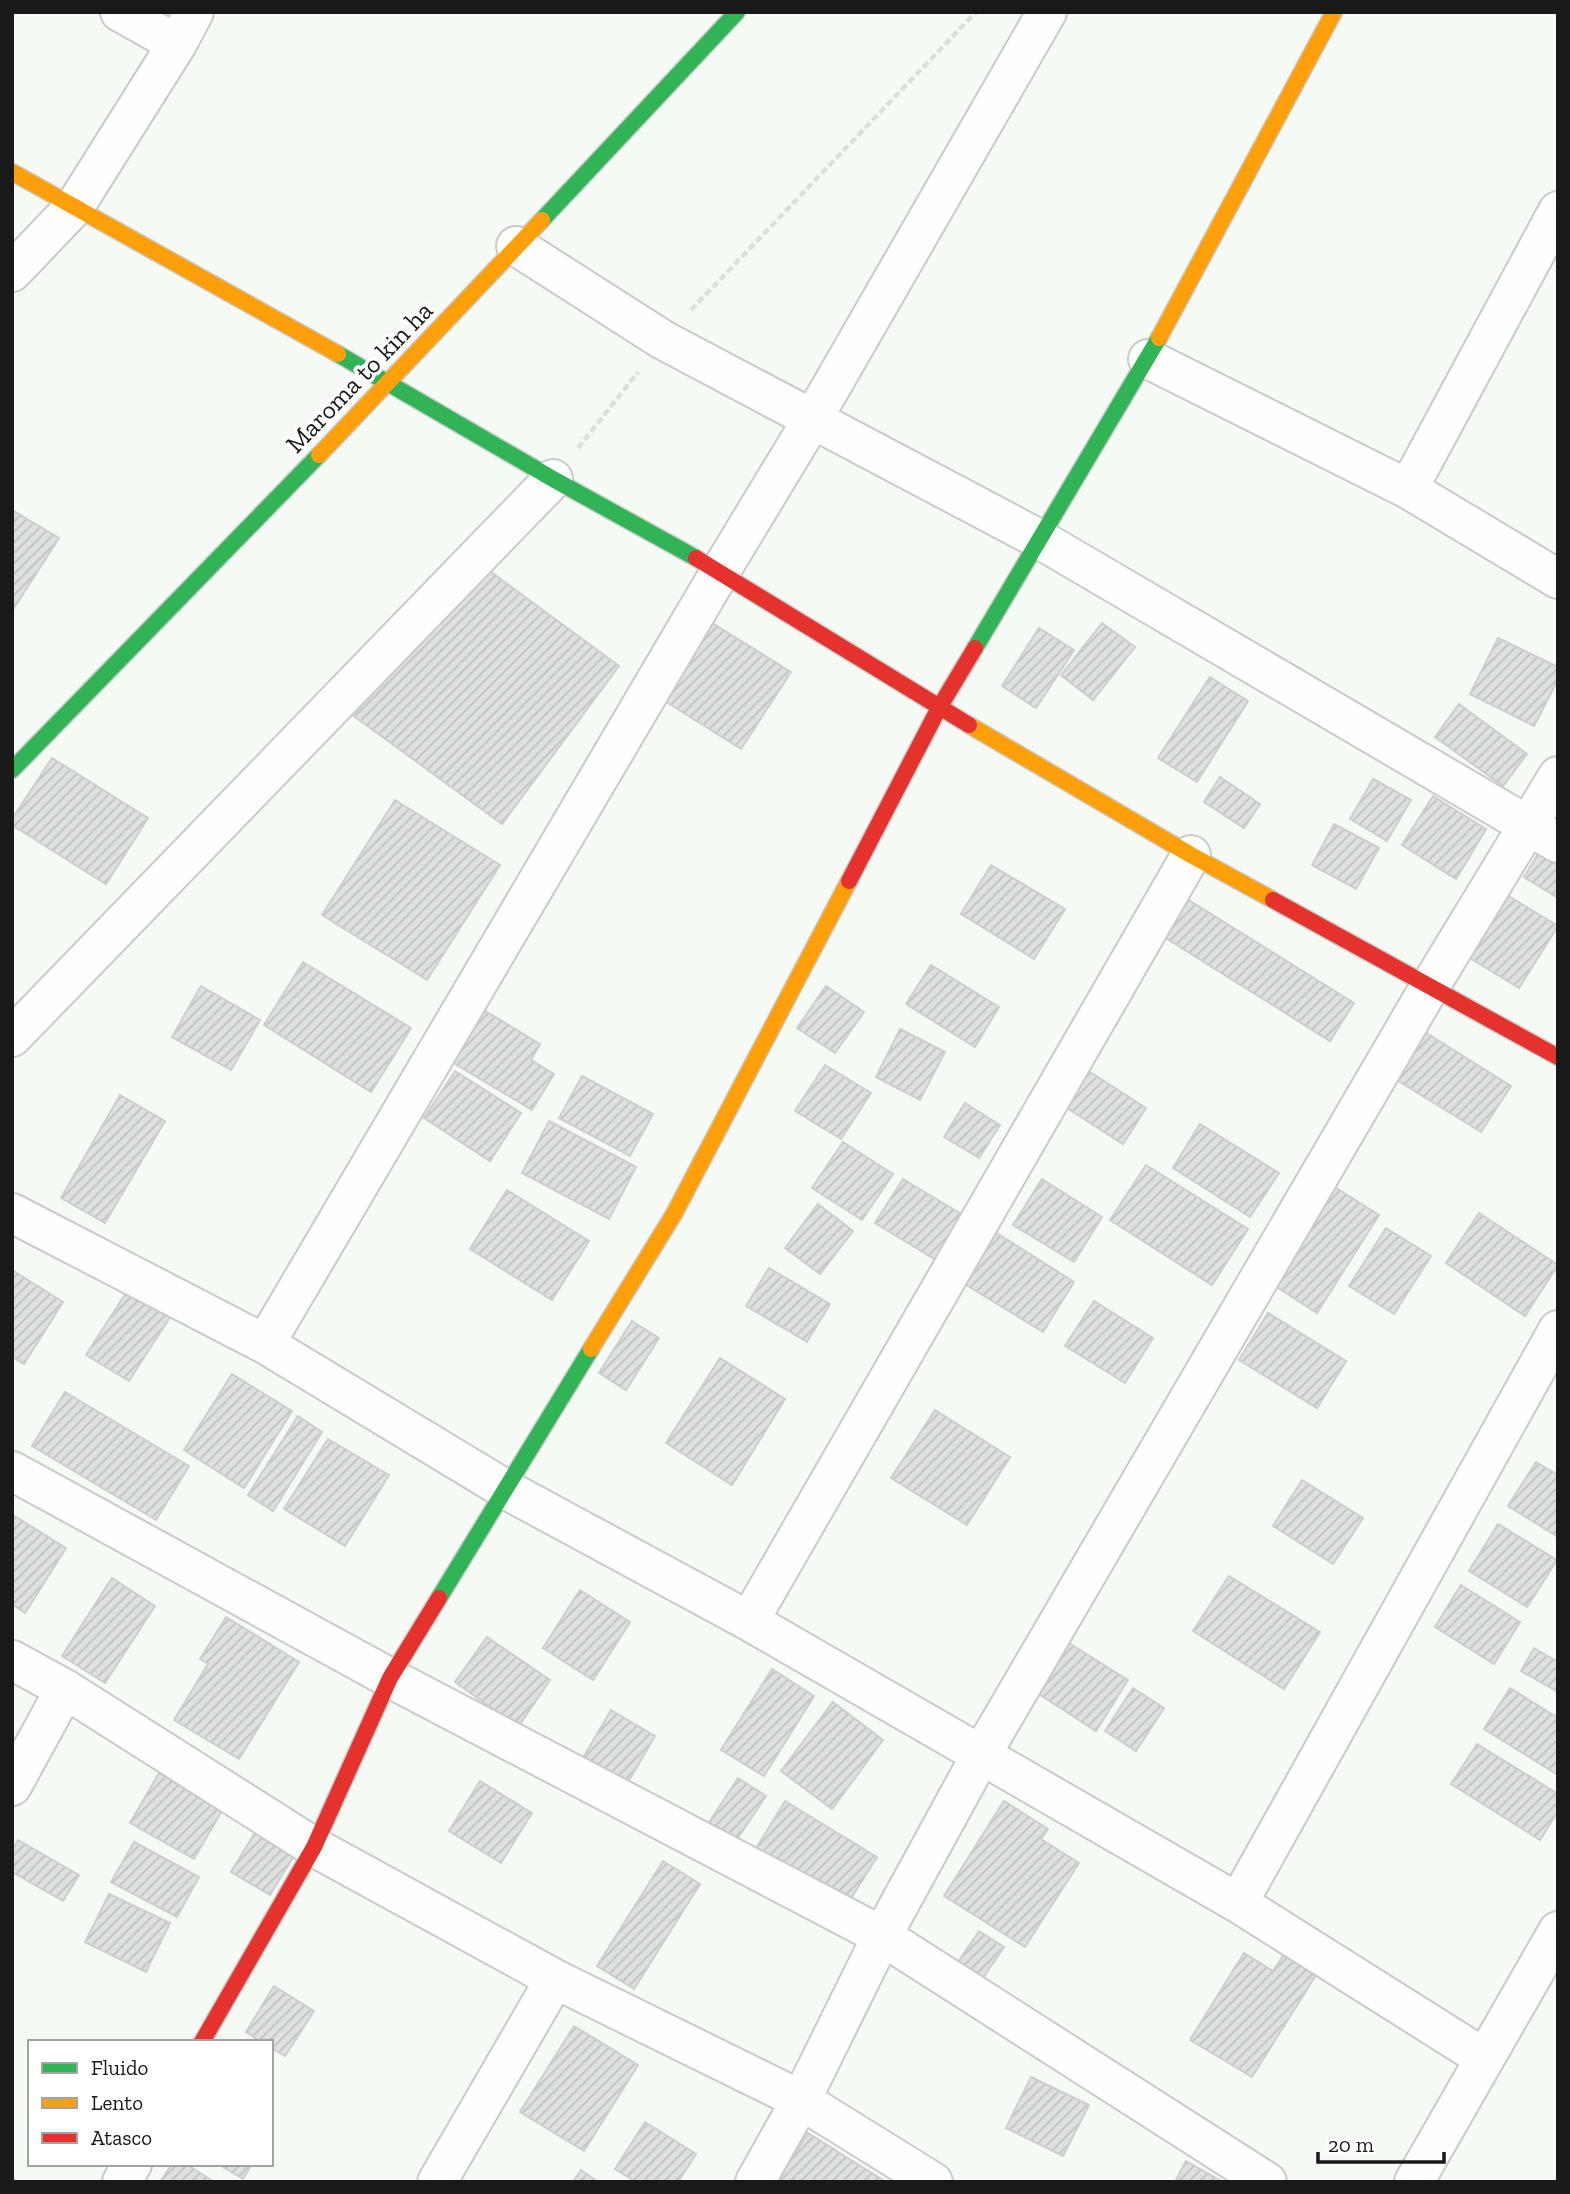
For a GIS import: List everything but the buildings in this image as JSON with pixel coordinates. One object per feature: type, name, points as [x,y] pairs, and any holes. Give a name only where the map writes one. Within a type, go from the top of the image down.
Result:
[{"type":"street","points":[[12,272],[75,206],[186,28],[120,12]]},
{"type":"street","name":"Maroma to kin ha","points":[[12,770],[389,383],[737,12]]},
{"type":"street","points":[[265,1344],[812,419],[1047,12]]},
{"type":"street","points":[[203,2040],[314,1847],[390,1678],[674,1214],[939,708],[1148,359],[1334,12]]},
{"type":"street","points":[[12,172],[720,572],[939,708],[1191,855],[1558,1057]]},
{"type":"street","points":[[1408,489],[1558,211]]},
{"type":"street","points":[[516,246],[663,340],[1041,540],[1542,834]]},
{"type":"street","points":[[1148,359],[1408,489],[1558,579]]},
{"type":"street","points":[[12,1037],[553,479]]},
{"type":"street","points":[[755,2182],[801,2100],[882,1936],[981,1755],[1429,988],[1542,834],[1558,776]]},
{"type":"street","points":[[749,1621],[1191,855]]},
{"type":"street","points":[[12,1213],[265,1344],[505,1489],[749,1621],[1238,1903],[1484,2059]]},
{"type":"street","points":[[1238,1903],[1558,1330]]},
{"type":"street","points":[[12,1471],[390,1678],[882,1936],[1267,2182]]},
{"type":"street","points":[[12,1660],[65,1689],[314,1847],[555,1979],[801,2100],[933,2182]]},
{"type":"street","points":[[12,1786],[65,1689]]},
{"type":"street","points":[[1414,2182],[1558,1931]]},
{"type":"street","points":[[437,2182],[555,1979]]},
{"type":"street","points":[[122,2182],[131,2166]]},
{"type":"path","points":[[553,479],[663,340],[976,12]]},
{"type":"traffic: fast","points":[[542,220],[737,12]]},
{"type":"traffic: fast","points":[[975,648],[1159,338]]},
{"type":"traffic: fast","points":[[338,354],[553,479],[696,558]]},
{"type":"traffic: fast","points":[[12,770],[319,455]]},
{"type":"traffic: fast","points":[[439,1598],[591,1349]]},
{"type":"traffic: slow","points":[[1159,338],[1334,12]]},
{"type":"traffic: slow","points":[[12,172],[338,354]]},
{"type":"traffic: slow","points":[[319,455],[542,220]]},
{"type":"traffic: slow","points":[[969,725],[1273,900]]},
{"type":"traffic: slow","points":[[591,1349],[674,1214],[849,881]]},
{"type":"traffic: jam","points":[[696,558],[969,725]]},
{"type":"traffic: jam","points":[[849,881],[939,708],[975,648]]},
{"type":"traffic: jam","points":[[1273,900],[1558,1057]]},
{"type":"traffic: jam","points":[[203,2040],[314,1847],[390,1678],[439,1598]]}]
